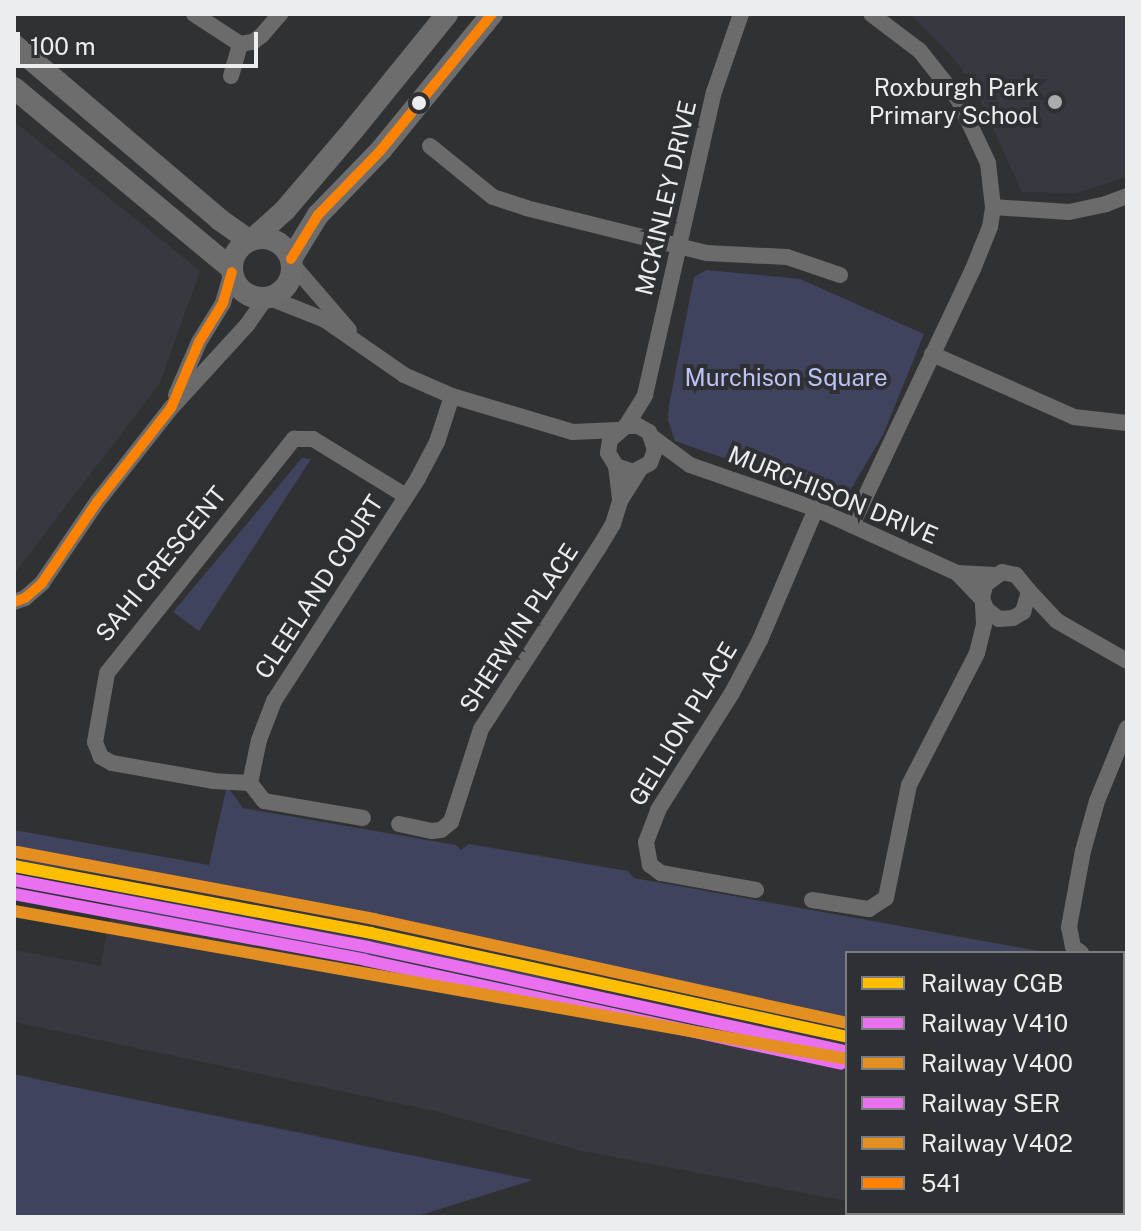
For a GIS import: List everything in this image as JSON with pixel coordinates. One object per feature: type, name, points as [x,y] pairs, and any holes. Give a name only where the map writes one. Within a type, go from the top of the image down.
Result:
[{"type":"street","points":[[194,14],[240,44],[253,42],[280,14]]},
{"type":"street","points":[[171,408],[199,342],[223,303],[233,257],[285,210],[447,14]]},
{"type":"street","points":[[14,602],[25,598],[42,583],[97,502],[171,408],[268,298],[289,281],[292,262],[318,215],[381,150],[492,14]]},
{"type":"street","name":"MCKINLEY DRIVE","points":[[650,434],[645,395],[714,92],[741,14]]},
{"type":"street","points":[[852,525],[984,244],[993,207],[988,163],[958,99],[920,51],[871,14]]},
{"type":"street","points":[[231,76],[240,44]]},
{"type":"street","points":[[14,45],[220,220],[251,239],[272,239],[287,250],[292,262],[360,343]]},
{"type":"street","points":[[14,88],[231,270],[240,289],[257,298],[268,298],[325,320],[404,375],[452,396],[573,432],[627,472],[642,469],[654,457],[650,434],[638,426],[573,432]]},
{"type":"street","points":[[430,146],[493,197],[679,248],[732,256],[787,257],[840,275]]},
{"type":"street","points":[[993,207],[1069,212],[1127,196]]},
{"type":"street","points":[[932,354],[1074,417],[1127,423]]},
{"type":"street","name":"MCKINLEY DRIVE","points":[[622,428],[645,395]]},
{"type":"street","name":"CLEELAND COURT","points":[[250,783],[259,740],[274,701],[406,496],[437,442],[452,396]]},
{"type":"street","points":[[620,501],[608,446],[622,428]]},
{"type":"street","name":"MURCHISON DRIVE","points":[[650,434],[690,465],[816,509],[957,573],[995,575]]},
{"type":"street","name":"SAHI CRESCENT","points":[[250,783],[214,781],[112,763],[101,757],[95,742],[107,673],[294,439],[313,439],[406,496]]},
{"type":"street","name":"MURCHISON DRIVE","points":[[642,469],[690,465]]},
{"type":"street","name":"SHERWIN PLACE","points":[[399,824],[441,830],[451,822],[481,729],[598,549],[620,501],[642,469]]},
{"type":"street","name":"GELLION PLACE","points":[[756,890],[661,873],[650,865],[646,842],[658,810],[732,693],[760,640],[816,509]]},
{"type":"street","name":"MURCHISON DRIVE","points":[[957,573],[983,601]]},
{"type":"street","points":[[812,900],[869,909],[886,898],[909,785],[952,707],[977,653],[984,624],[985,585],[995,575],[1016,575],[1057,621],[1127,661]]},
{"type":"street","points":[[977,653],[997,627],[1016,617],[1027,606],[1029,591]]},
{"type":"street","points":[[983,601],[992,615],[1057,621]]},
{"type":"street","points":[[1078,951],[1073,947],[1069,927],[1083,851],[1097,801],[1127,728]]},
{"type":"street","points":[[250,783],[264,801],[363,818]]},
{"type":"shaded area","name":"Roxburgh Park Primary School","points":[[910,14],[1127,14],[1127,177],[1076,193],[1022,192],[974,87],[956,61]]},
{"type":"shaded area","points":[[14,121],[200,271],[160,383],[14,574]]},
{"type":"shaded area","points":[[116,878],[360,919],[845,1027],[845,1201],[582,1151],[430,1110],[14,1022],[14,950],[101,966],[111,908],[275,938],[429,951],[114,892]]},
{"type":"green space","name":"Murchison Square","points":[[706,270],[800,279],[924,334],[883,435],[851,489],[838,498],[675,441],[668,420],[669,405],[694,277]]},
{"type":"green space","points":[[302,458],[311,459],[199,631],[173,612]]},
{"type":"green space","points":[[227,786],[243,808],[456,845],[461,850],[469,844],[628,871],[634,878],[1039,951],[845,951],[845,1027],[360,919],[14,860],[14,830],[209,865]]},
{"type":"green space","points":[[114,892],[429,951],[553,978],[552,988],[111,908]]},
{"type":"green space","points":[[14,1074],[533,1180],[414,1217],[14,1217]]},
{"type":"rail line","name":"V400","points":[[17,852],[374,919],[845,1023]]},
{"type":"rail line","name":"CGB","points":[[14,866],[371,933],[845,1037]]},
{"type":"rail line","name":"V410","points":[[14,880],[368,947],[844,1051]]},
{"type":"rail line","name":"SER","points":[[14,894],[365,960],[841,1064]]},
{"type":"rail line","name":"V402","points":[[14,911],[845,1059]]},
{"type":"transit line","name":"541","points":[[291,259],[318,215],[381,150],[492,14]]},
{"type":"transit line","name":"541","points":[[14,602],[25,598],[42,583],[97,502],[171,408],[199,342],[223,303],[232,272]]},
{"type":"place","name":"Roxburgh Park Primary School","points":[[1055,102]]}]
